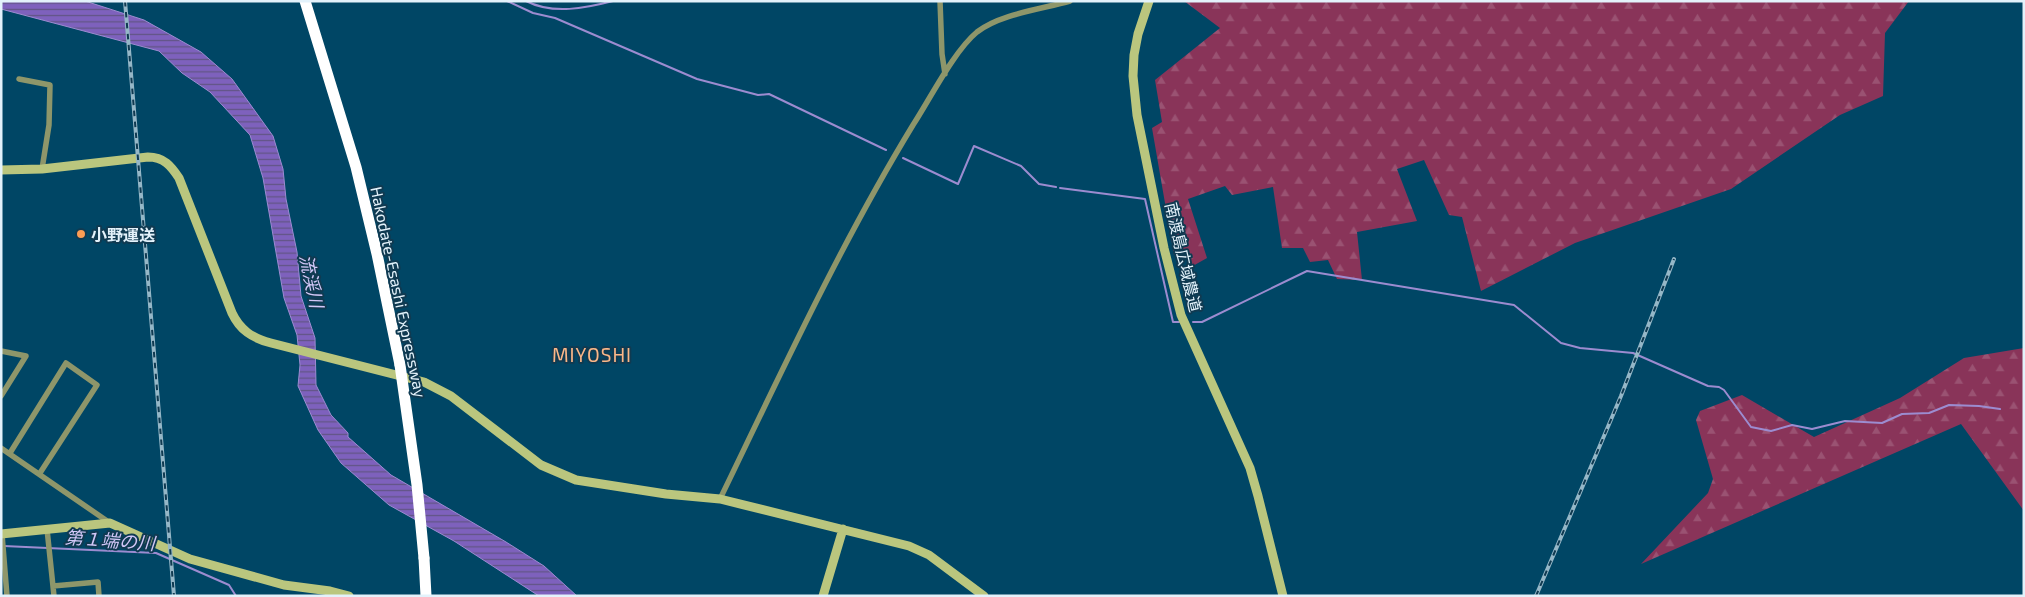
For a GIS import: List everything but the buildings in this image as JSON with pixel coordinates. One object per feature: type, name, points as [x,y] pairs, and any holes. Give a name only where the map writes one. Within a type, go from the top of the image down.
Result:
[{"type":"highway","name":"Hakodate-Esashi Expressway","points":[[305,1],[356,167],[377,254],[400,365],[417,485],[426,596]]},
{"type":"street","points":[[940,1],[942,54],[945,74]]},
{"type":"street","points":[[720,499],[835,262],[879,180],[966,43],[989,24],[1070,1]]},
{"type":"street","name":"南渡島広域農道","points":[[1149,1],[1138,34],[1133,76],[1137,115],[1166,256],[1174,291],[1187,330],[1250,468],[1283,596]]},
{"type":"street","points":[[19,79],[50,85],[49,125],[42,169]]},
{"type":"street","points":[[1,170],[42,169],[148,157],[155,157],[167,162],[179,178],[234,319],[251,336],[345,363],[395,374],[435,388],[451,396],[541,465],[576,480],[666,494],[720,499],[921,550],[984,596]]},
{"type":"street","points":[[1,351],[26,356],[1,396]]},
{"type":"street","points":[[10,453],[66,363],[97,385],[40,473]]},
{"type":"street","points":[[1,448],[40,473],[110,523],[190,559],[284,585],[330,591],[349,596]]},
{"type":"street","points":[[7,596],[2,534],[110,523]]},
{"type":"street","points":[[47,529],[54,596]]},
{"type":"street","points":[[823,596],[843,529]]},
{"type":"street","points":[[53,586],[98,582],[99,596]]},
{"type":"green space","points":[[1184,1],[1909,1],[1885,33],[1883,96],[1840,115],[1731,189],[1575,243],[1481,291],[1462,217],[1449,215],[1424,160],[1397,169],[1417,221],[1357,232],[1362,280],[1337,279],[1328,260],[1310,262],[1303,248],[1282,248],[1273,187],[1232,195],[1225,186],[1188,199],[1207,258],[1191,267],[1186,252],[1174,255],[1152,128],[1162,122],[1155,80],[1220,28]]},
{"type":"green space","points":[[2024,348],[2024,511],[1961,424],[1641,564],[1708,493],[1713,479],[1696,420],[1700,411],[1742,395],[1814,437],[1900,398],[1964,358]]},
{"type":"shaded area","points":[[1,1],[85,1],[144,20],[201,52],[232,79],[273,136],[283,169],[286,199],[297,252],[301,296],[315,338],[316,385],[331,415],[348,433],[348,437],[391,475],[544,566],[577,596],[539,596],[454,541],[389,505],[341,463],[318,430],[298,386],[300,365],[297,335],[284,298],[263,178],[250,135],[210,92],[182,73],[159,51],[1,9]]},
{"type":"waterway","points":[[507,1],[533,13],[555,18],[697,79],[758,95],[769,94],[886,150]]},
{"type":"waterway","points":[[526,1],[547,8],[558,9],[581,8],[613,1]]},
{"type":"waterway","points":[[903,158],[958,184],[974,146],[1021,166],[1039,184],[1056,187]]},
{"type":"waterway","points":[[1060,188],[1145,199],[1173,322],[1179,322]]},
{"type":"waterway","points":[[1193,322],[1202,322],[1307,271],[1514,305],[1561,343],[1580,348],[1633,353],[1708,386],[1719,387],[1724,390],[1751,427],[1771,431],[1792,425],[1812,429],[1845,421],[1882,423],[1902,414],[1929,413],[1949,405],[2000,409]]},
{"type":"waterway","name":"第１端の川","points":[[4,546],[156,553],[229,585],[236,596]]},
{"type":"railway","points":[[125,1],[174,596]]},
{"type":"railway","points":[[1536,596],[1621,396],[1674,259]]},
{"type":"place","name":"小野運送","points":[[81,234]]},
{"type":"district","name":"MIYOSHI","points":[[592,354]]},
{"type":"water label","name":"流渓川","points":[[312,281]]}]
